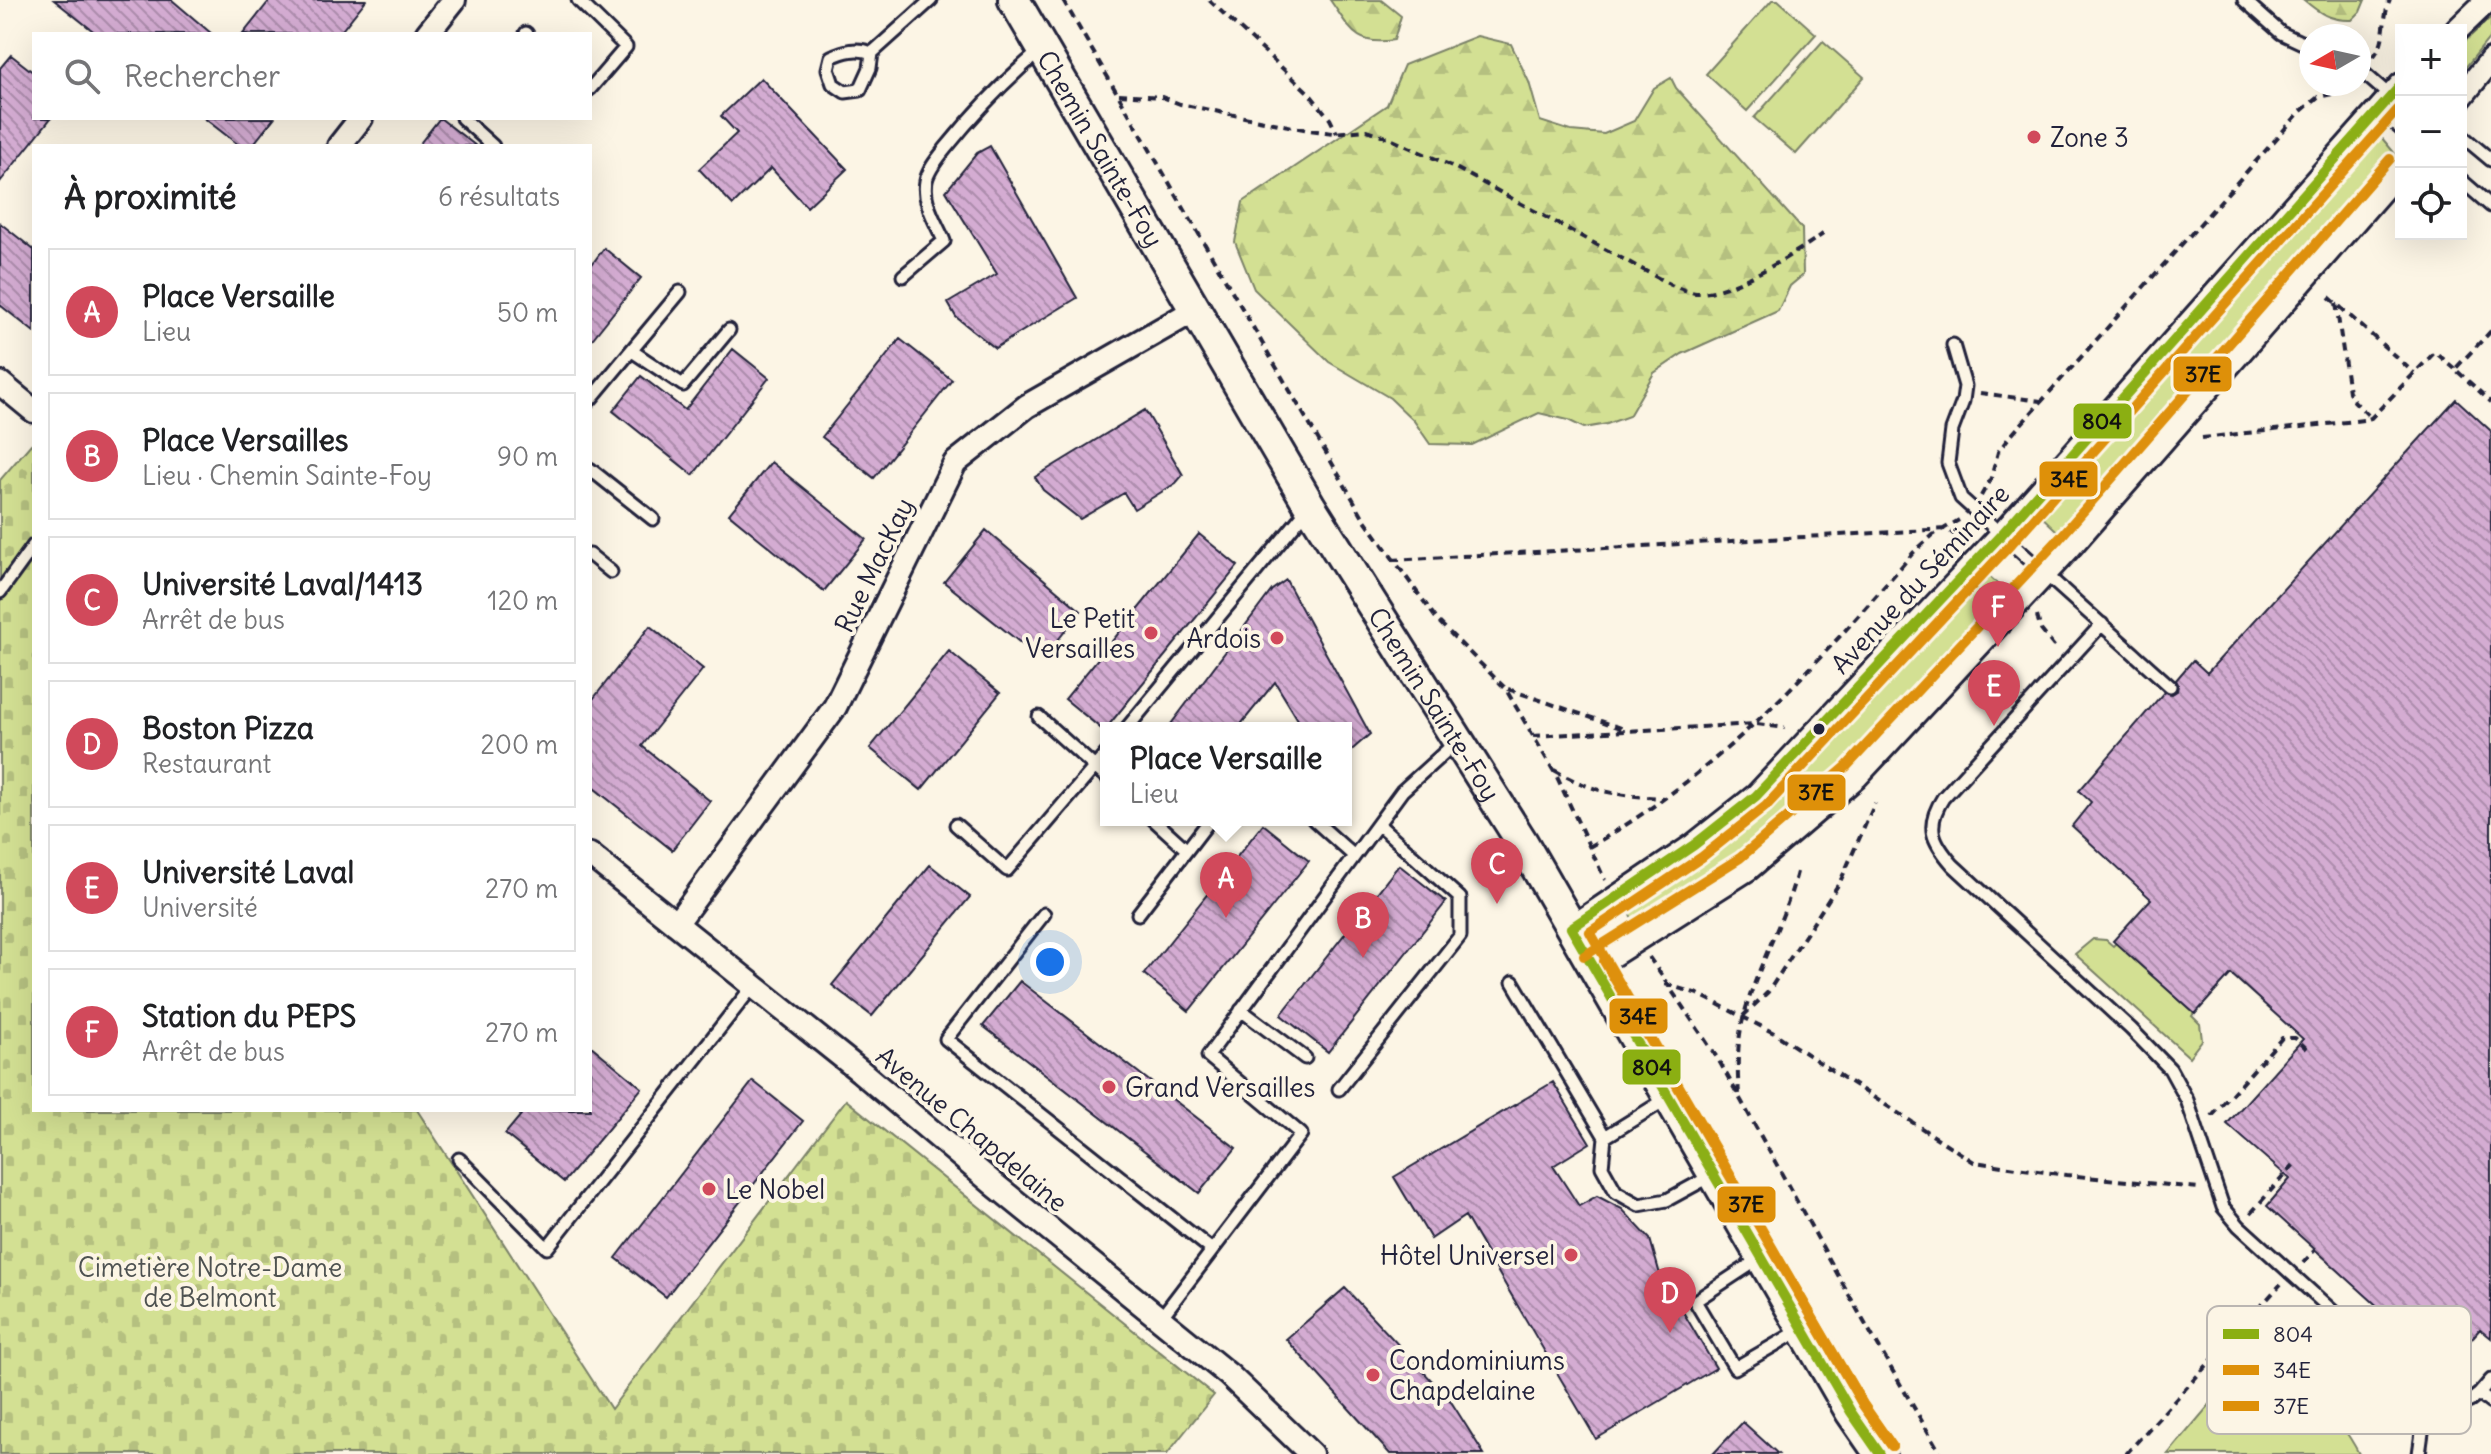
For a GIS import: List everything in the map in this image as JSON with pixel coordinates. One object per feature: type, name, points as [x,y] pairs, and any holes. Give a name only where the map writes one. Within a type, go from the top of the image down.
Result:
[{"type":"main road","name":"Chemin Sainte-Foy","points":[[1014,0],[1310,506],[1522,842],[1851,1412],[1880,1454]]},
{"type":"main road","name":"Chemin Sainte-Foy","points":[[1851,1412],[1868,1454]]},
{"type":"street","points":[[429,32],[454,0]]},
{"type":"street","points":[[2463,24],[2488,0]]},
{"type":"street","points":[[2462,96],[2491,60]]},
{"type":"street","name":"Avenue du Séminaire","points":[[1571,928],[1694,845],[1756,796],[2002,534],[2390,97]]},
{"type":"street","points":[[341,144],[359,120]]},
{"type":"street","points":[[1592,968],[1748,869],[1856,777],[2047,573],[2395,175]]},
{"type":"street","name":"Rue MacKay","points":[[676,924],[835,707],[955,463],[1027,406],[1195,310]]},
{"type":"street","points":[[0,383],[32,409]]},
{"type":"street","name":"Avenue Chapdelaine","points":[[592,857],[1229,1375],[1311,1454]]},
{"type":"lane","points":[[578,0],[626,47],[592,87]]},
{"type":"lane","points":[[872,53],[848,50],[831,57],[828,69],[833,84],[845,92],[860,90],[870,68],[872,53],[931,0]]},
{"type":"lane","points":[[2244,0],[2281,33],[2299,44]]},
{"type":"lane","points":[[903,276],[944,241],[925,199],[926,179],[936,161],[977,109],[1042,49]]},
{"type":"lane","points":[[2371,80],[2390,97]]},
{"type":"lane","points":[[464,120],[491,144]]},
{"type":"lane","points":[[2467,140],[2491,160]]},
{"type":"lane","points":[[2467,185],[2491,206]]},
{"type":"lane","points":[[592,398],[680,292]]},
{"type":"lane","points":[[632,351],[683,385],[729,330]]},
{"type":"lane","points":[[1953,345],[1965,391],[1952,430],[1948,463],[1961,498],[2170,686]]},
{"type":"lane","points":[[592,471],[653,519]]},
{"type":"lane","points":[[1132,722],[1310,506]]},
{"type":"lane","points":[[0,592],[32,548]]},
{"type":"lane","points":[[592,557],[611,572]]},
{"type":"lane","points":[[2102,624],[1943,798],[1935,810],[1932,831],[1942,852],[1953,865],[2164,1062],[2180,1087],[2223,1207],[2239,1226],[2325,1306]]},
{"type":"lane","points":[[1039,717],[1100,772]]},
{"type":"lane","points":[[1160,1319],[1301,1134],[1208,1056],[1402,791],[1457,741]]},
{"type":"lane","points":[[956,825],[1007,870],[1100,761]]},
{"type":"lane","points":[[1339,1089],[1460,936],[1460,898],[1378,824]]},
{"type":"lane","points":[[1161,826],[1187,850]]},
{"type":"lane","points":[[1138,914],[1205,826]]},
{"type":"lane","points":[[1321,826],[1354,856]]},
{"type":"lane","points":[[1044,914],[946,1039],[1212,1250]]},
{"type":"lane","points":[[1513,982],[1605,1137],[1602,1167],[1616,1192],[1639,1205],[1667,1200],[1714,1175]]},
{"type":"lane","points":[[459,1159],[547,1248],[753,986]]},
{"type":"lane","points":[[1241,1010],[1305,1058]]},
{"type":"lane","points":[[1605,1137],[1668,1098]]},
{"type":"lane","points":[[1762,1257],[1695,1301],[1735,1368],[1804,1328]]},
{"type":"lane","points":[[2471,1400],[2491,1380]]},
{"type":"lane","points":[[2479,1394],[2491,1403]]},
{"type":"lane","points":[[2419,1454],[2422,1434]]},
{"type":"path","points":[[1063,0],[1302,413],[1392,560],[1451,636],[1505,688],[1553,769],[1607,883]]},
{"type":"path","points":[[1209,0],[1309,93],[1337,133]]},
{"type":"path","points":[[2372,59],[2382,45],[2390,0]]},
{"type":"path","points":[[1118,94],[1162,97],[1180,104],[1250,119],[1337,133],[1367,130],[1452,166],[1671,285],[1695,293],[1716,290],[1747,278],[1823,234]]},
{"type":"path","points":[[1979,498],[1988,487],[1998,452],[2041,401],[2300,112],[2323,96]]},
{"type":"path","points":[[2329,297],[2414,373]]},
{"type":"path","points":[[2336,303],[2349,392],[2371,418]]},
{"type":"path","points":[[2455,369],[2491,331]]},
{"type":"path","points":[[2202,438],[2371,418],[2435,352],[2491,402]]},
{"type":"path","points":[[1965,391],[2041,401]]},
{"type":"path","points":[[1589,847],[1666,798],[1757,724],[1913,553],[1933,535],[1963,517]]},
{"type":"path","points":[[1392,560],[1947,529],[1970,548]]},
{"type":"path","points":[[2035,610],[2048,641],[2069,660]]},
{"type":"path","points":[[1505,688],[1627,730]]},
{"type":"path","points":[[1533,736],[1757,724],[1785,728]]},
{"type":"path","points":[[1553,769],[1601,792],[1629,797],[1666,798]]},
{"type":"path","points":[[1743,1016],[1768,992],[1840,882],[1875,803]]},
{"type":"path","points":[[1740,1096],[1737,1068],[1743,1016],[1785,912],[1797,872]]},
{"type":"path","points":[[1647,955],[1706,1040],[1740,1096],[1863,1320],[1941,1454]]},
{"type":"path","points":[[1665,984],[1698,994],[1774,1033],[1974,1162],[2216,1189]]},
{"type":"path","points":[[2197,1133],[2282,1038],[2295,1038],[2308,1050]]},
{"type":"path","points":[[2239,1226],[2297,1161]]},
{"type":"path","points":[[2262,1306],[2290,1275]]},
{"type":"path","points":[[2126,1454],[2207,1366]]},
{"type":"green space","points":[[1330,0],[1381,0],[1401,16],[1394,40],[1370,41],[1362,38],[1349,27]]},
{"type":"green space","points":[[1772,0],[1778,0],[1816,34],[1747,111],[1706,74]]},
{"type":"green space","points":[[2304,0],[2365,0],[2352,20],[2326,15]]},
{"type":"green space","points":[[2491,17],[2491,36],[2467,66],[2467,39]]},
{"type":"green space","points":[[1477,36],[1511,44],[1529,82],[1540,121],[1571,131],[1604,134],[1634,121],[1654,88],[1671,78],[1676,88],[1802,229],[1803,275],[1790,286],[1778,311],[1682,354],[1654,373],[1629,416],[1584,428],[1568,420],[1539,413],[1472,445],[1430,444],[1414,421],[1390,398],[1329,362],[1254,289],[1235,242],[1243,202],[1387,105],[1404,65]]},
{"type":"green space","points":[[1823,41],[1864,77],[1796,154],[1754,118]]},
{"type":"green space","points":[[2381,137],[2395,154],[2395,158],[2194,386],[2081,511],[2058,532],[2038,513],[2338,178]]},
{"type":"green space","name":"Cimetière Notre-Dame de Belmont","points":[[31,444],[32,1112],[418,1112],[611,1409],[846,1100],[1214,1395],[1167,1454],[0,1454],[0,480]]},
{"type":"green space","points":[[1990,577],[2007,592],[1838,773],[1743,854],[1635,923],[1626,908],[1775,795],[1842,730],[1944,617]]},
{"type":"green space","points":[[2093,939],[2106,940],[2113,946],[2116,943],[2194,1013],[2192,1016],[2200,1024],[2202,1040],[2189,1057],[2075,954]]},
{"type":"green space","points":[[2207,1408],[2207,1434],[2347,1434],[2359,1454],[2168,1454]]},
{"type":"building","points":[[54,0],[172,0],[210,32],[94,32]]},
{"type":"building","points":[[270,0],[366,0],[341,32],[245,32]]},
{"type":"building","points":[[11,55],[32,71],[32,120],[49,120],[0,182],[0,68]]},
{"type":"building","points":[[761,78],[847,169],[807,207],[771,168],[733,205],[699,169],[737,133],[721,116]]},
{"type":"building","points":[[207,120],[272,120],[254,144],[237,144]]},
{"type":"building","points":[[438,120],[443,120],[473,144],[420,144]]},
{"type":"building","points":[[990,146],[1077,298],[995,348],[956,317],[948,303],[997,274],[946,191],[977,153]]},
{"type":"building","points":[[0,223],[32,248],[32,330],[0,305]]},
{"type":"building","points":[[604,248],[641,278],[592,339],[592,264]]},
{"type":"building","points":[[900,339],[952,380],[874,478],[822,437]]},
{"type":"building","points":[[733,349],[769,378],[693,475],[613,411],[641,376],[685,410]]},
{"type":"building","points":[[2456,399],[2491,431],[2491,1338],[2480,1329],[2471,1339],[2471,1306],[2377,1306],[2267,1206],[2290,1179],[2227,1124],[2303,1039],[2231,974],[2195,1014],[2113,941],[2151,899],[2072,826],[2091,802],[2079,791],[2164,692],[2172,694],[2177,691],[2176,680],[2193,660],[2207,673]]},
{"type":"building","points":[[1145,410],[1183,475],[1176,483],[1134,509],[1124,493],[1080,519],[1043,490],[1035,477]]},
{"type":"building","points":[[771,462],[866,539],[824,591],[729,514]]},
{"type":"building","points":[[986,530],[1081,611],[1042,660],[944,582]]},
{"type":"building","name":"Le Petit Versailles","points":[[1199,534],[1238,566],[1111,722],[1100,722],[1100,728],[1065,699]]},
{"type":"building","name":"Ardois","points":[[1286,580],[1370,734],[1352,750],[1352,722],[1299,722],[1275,682],[1243,722],[1173,722],[1272,590]]},
{"type":"building","points":[[650,626],[703,669],[642,746],[710,801],[672,850],[592,787],[592,700]]},
{"type":"building","points":[[949,651],[1000,693],[921,790],[870,748]]},
{"type":"building","points":[[1261,826],[1265,826],[1309,861],[1189,1011],[1144,974]]},
{"type":"building","points":[[930,865],[970,897],[872,1016],[832,985]]},
{"type":"building","points":[[1399,865],[1446,902],[1328,1052],[1281,1015]]},
{"type":"building","name":"Grand Versailles","points":[[1020,981],[1236,1148],[1199,1193],[983,1026]]},
{"type":"building","points":[[592,1047],[642,1088],[564,1182],[505,1134],[523,1112],[592,1112]]},
{"type":"building","name":"Le Nobel","points":[[753,1081],[803,1121],[666,1297],[616,1258]]},
{"type":"building","name":"Hôtel Universel","points":[[1553,1082],[1590,1143],[1553,1166],[1579,1206],[1597,1196],[1622,1209],[1650,1239],[1659,1271],[1716,1368],[1596,1439],[1465,1216],[1431,1239],[1394,1177]]},
{"type":"building","name":"Condominiums Chapdelaine","points":[[1345,1288],[1450,1400],[1484,1454],[1390,1454],[1286,1339]]},
{"type":"building","points":[[1743,1422],[1778,1454],[1713,1454]]},
{"type":"transit line","name":"804","points":[[1880,1454],[1851,1412],[1571,928],[1694,845],[1756,796],[2002,534],[2395,92]]},
{"type":"transit line","name":"34E","points":[[1892,1446],[1863,1405],[1590,932],[1702,857],[1766,806],[2012,543],[2395,113]]},
{"type":"transit line","name":"37E","points":[[1584,956],[1740,858],[1846,767],[2059,539],[2390,159]]},
{"type":"transit line","name":"37E","points":[[1604,961],[1863,1404],[1892,1446]]},
{"type":"place","name":"Zone 3","points":[[2034,137]]},
{"type":"place","name":"Le Petit Versailles","points":[[1151,633]]},
{"type":"place","name":"Ardois","points":[[1277,638]]},
{"type":"place","name":"Station du PEPS","points":[[1998,647]]},
{"type":"place","name":"Université Laval","points":[[1994,726]]},
{"type":"place","name":"Université Laval/1413","points":[[1497,904]]},
{"type":"place","name":"Place Versaille","points":[[1226,918]]},
{"type":"place","name":"Place Versailles","points":[[1363,958]]},
{"type":"place","name":"Grand Versailles","points":[[1109,1087]]},
{"type":"place","name":"Le Nobel","points":[[709,1189]]},
{"type":"place","name":"Hôtel Universel","points":[[1571,1255]]},
{"type":"place","name":"Boston Pizza","points":[[1670,1333]]},
{"type":"place","name":"Condominiums Chapdelaine","points":[[1373,1375]]}]
